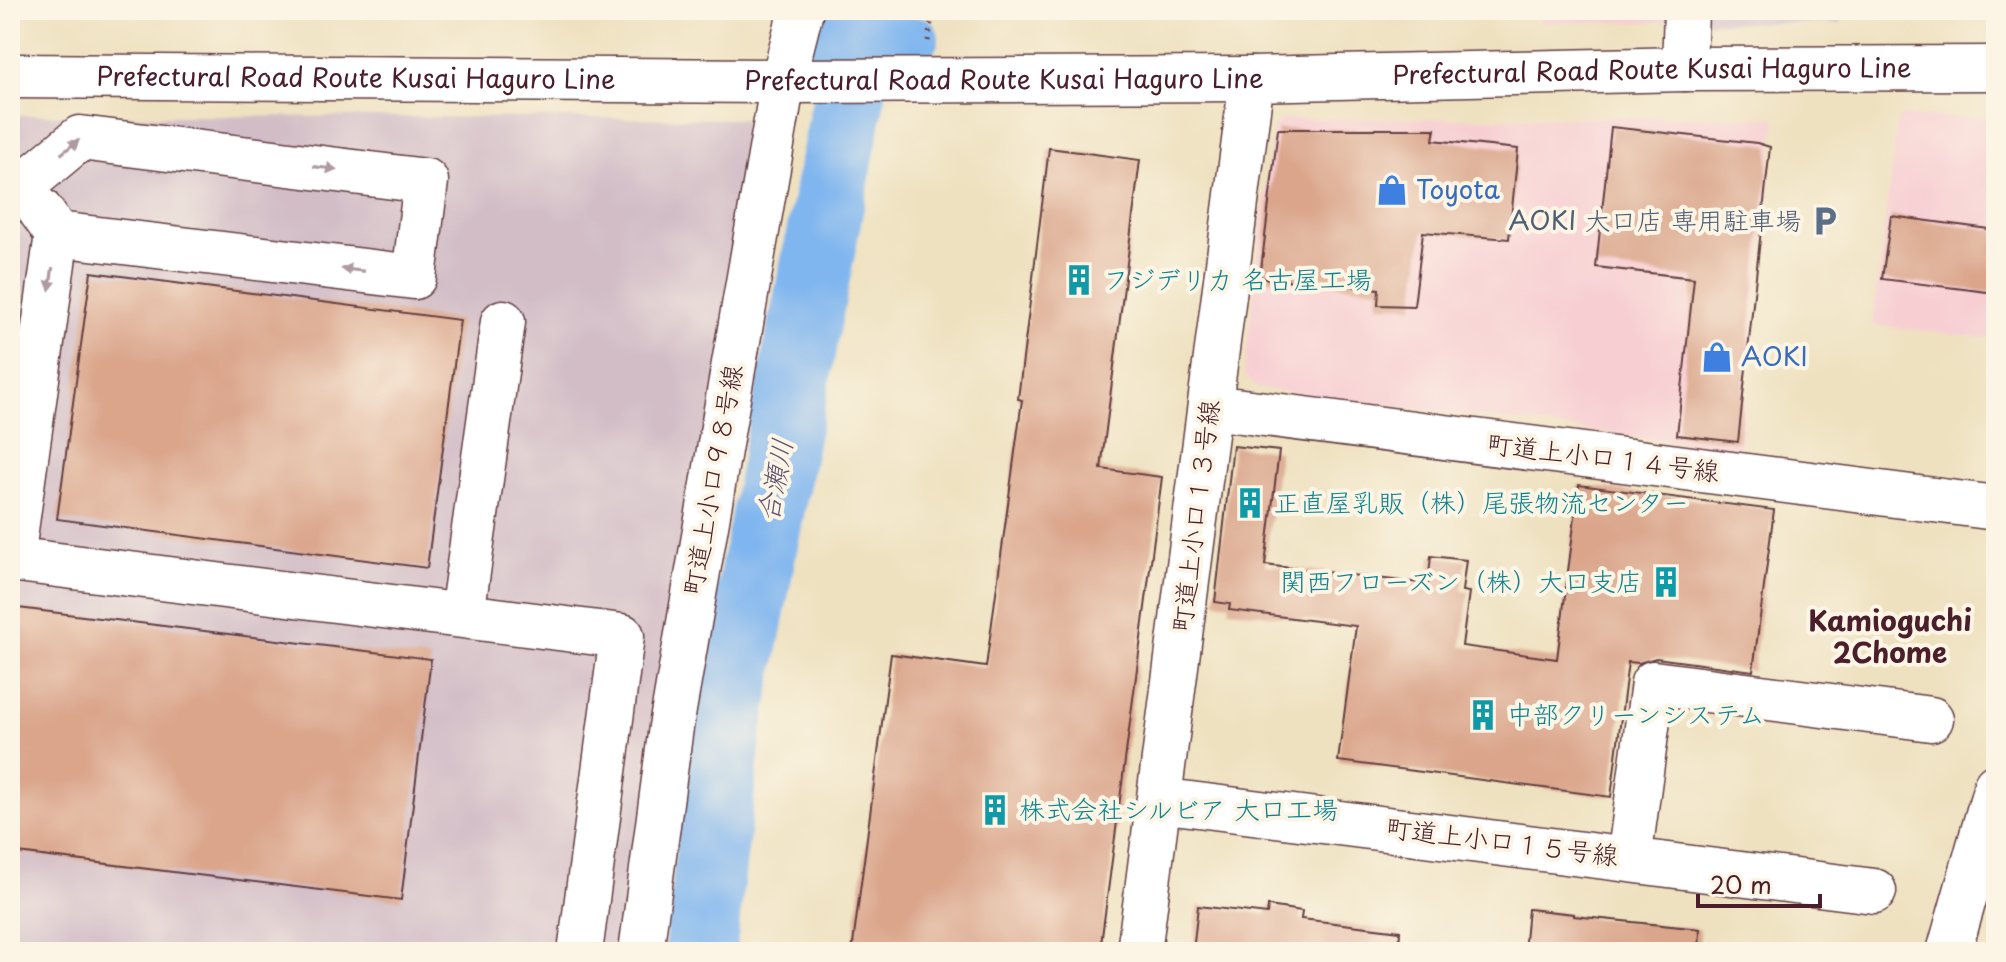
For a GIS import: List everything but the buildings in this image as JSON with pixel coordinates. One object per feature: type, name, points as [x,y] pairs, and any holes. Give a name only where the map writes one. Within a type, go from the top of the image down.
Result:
[{"type":"main road","name":"町道上小口９８号線","points":[[641,952],[671,727],[783,81],[801,10]]},
{"type":"main road","points":[[1684,69],[1686,10]]},
{"type":"main road","name":"Prefectural Road Route Kusai Haguro Line","points":[[10,76],[783,81],[1252,79],[1684,69],[1996,68]]},
{"type":"main road","name":"町道上小口１３号線","points":[[1139,952],[1252,79]]},
{"type":"main road","points":[[10,196],[80,138],[426,181],[414,277],[57,234]]},
{"type":"main road","points":[[10,206],[42,210],[57,234],[11,559],[622,636],[580,952]]},
{"type":"main road","points":[[462,615],[503,322]]},
{"type":"main road","name":"町道上小口１４号線","points":[[1211,407],[1996,508]]},
{"type":"main road","name":"町道上小口１５号線","points":[[1159,800],[1629,860],[1653,683],[1931,719]]},
{"type":"main road","points":[[1949,952],[1996,786]]},
{"type":"main road","points":[[1629,860],[1874,891]]},
{"type":"shaded area","points":[[1540,10],[1668,10],[1667,22],[1540,23]]},
{"type":"shaded area","points":[[1704,10],[1841,10],[1841,24],[1704,22]]},
{"type":"shaded area","points":[[10,115],[768,119],[632,952],[10,952]]},
{"type":"shaded area","points":[[1776,117],[1739,451],[1257,388],[1244,374],[1273,128],[1282,119]]},
{"type":"shaded area","points":[[1898,117],[1989,117],[1996,120],[1996,339],[1872,325]]},
{"type":"waterway","name":"合瀬川","points":[[700,952],[726,728],[866,10]]},
{"type":"waterway","name":"合瀬川","points":[[805,37],[918,38]]},
{"type":"place","name":"Toyota","points":[[1392,190]]},
{"type":"place","name":"AOKI 大口店 専用駐車場","points":[[1825,221]]},
{"type":"place","name":"フジデリカ 名古屋工場","points":[[1079,280]]},
{"type":"place","name":"AOKI","points":[[1717,357]]},
{"type":"place","name":"正直屋乳販（株）尾張物流センター","points":[[1250,503]]},
{"type":"place","name":"関西フローズン（株）大口支店","points":[[1666,582]]},
{"type":"place","name":"中部クリーンシステム","points":[[1483,715]]},
{"type":"place","name":"株式会社シルビア 大口工場","points":[[995,810]]},
{"type":"district","name":"Kamioguchi 2Chome","points":[[1890,637]]}]
